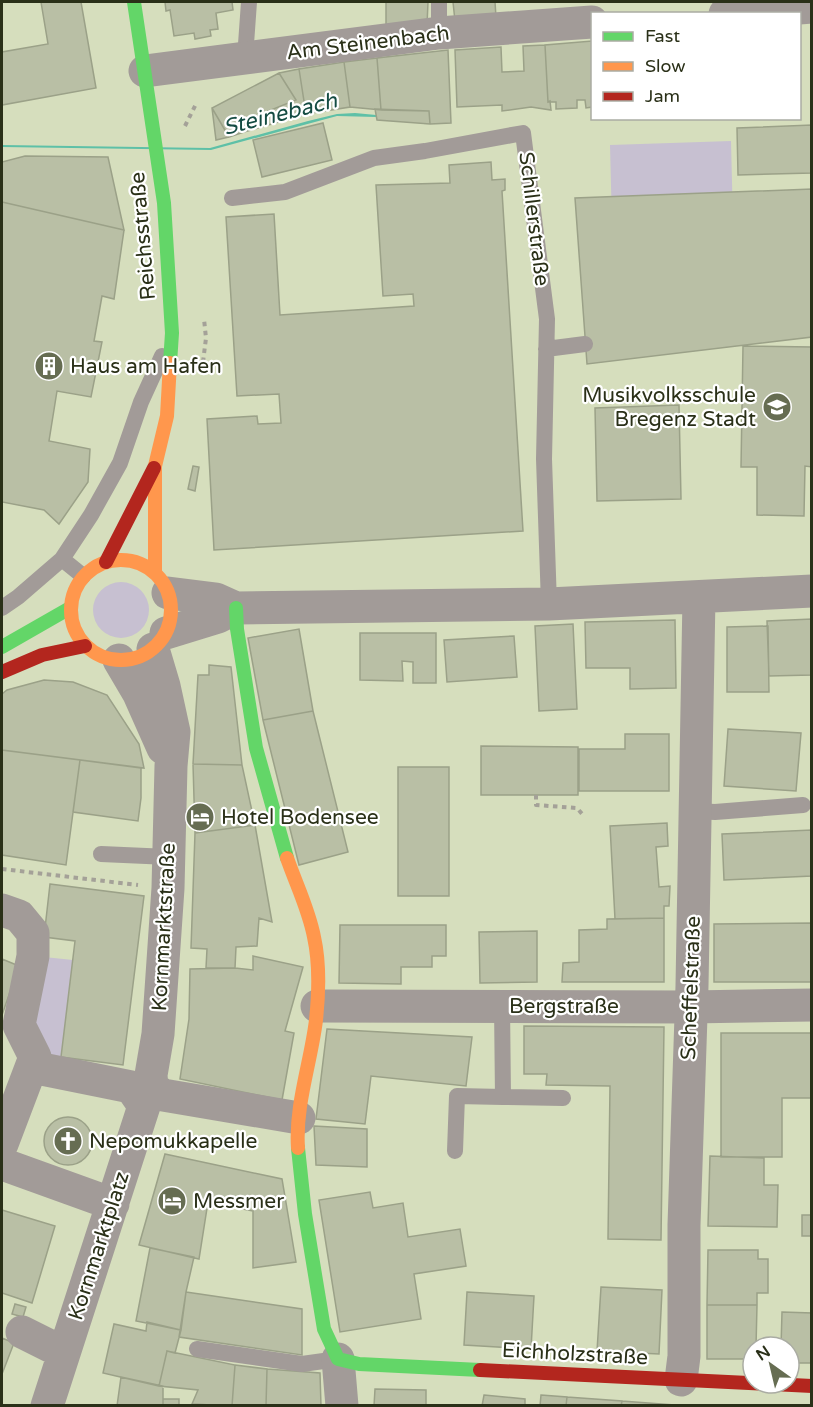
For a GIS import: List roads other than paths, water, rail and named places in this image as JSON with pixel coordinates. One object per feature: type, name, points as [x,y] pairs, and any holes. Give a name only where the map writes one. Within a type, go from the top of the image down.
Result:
[{"type":"street","name":"Reichsstraße","points":[[106,562],[155,466],[167,416],[172,333],[164,203],[134,2]]},
{"type":"street","points":[[746,12],[812,7]]},
{"type":"street","name":"Am Steinenbach","points":[[145,71],[246,58],[439,17],[591,22]]},
{"type":"street","name":"Reichsstraße","points":[[155,466],[162,583],[171,606],[170,620],[159,641]]},
{"type":"street","points":[[236,608],[159,641],[131,660],[106,659],[85,646],[76,635],[71,622],[70,608],[72,596],[83,576],[106,562],[119,560],[132,561],[145,566],[162,583],[216,599],[236,608],[549,604],[812,591]]},
{"type":"street","name":"Scheffelstraße","points":[[681,1380],[684,1356],[684,1225],[699,597]]},
{"type":"street","points":[[2,647],[70,608]]},
{"type":"street","points":[[236,608],[237,629],[256,748],[284,852],[314,934],[318,958],[319,988],[299,1118],[298,1144],[307,1225],[324,1329],[338,1359],[342,1406]]},
{"type":"street","name":"Kornmarktstraße","points":[[148,1097],[158,1034],[169,872],[174,732],[164,686],[159,641]]},
{"type":"street","points":[[2,672],[31,657],[85,646]]},
{"type":"street","name":"Kornmarktstraße","points":[[119,660],[139,694],[171,766]]},
{"type":"street","points":[[2,1144],[35,1057],[18,1025],[33,956],[33,933],[10,913]]},
{"type":"street","name":"Bergstraße","points":[[317,1006],[812,1005]]},
{"type":"street","points":[[32,1067],[131,1087],[148,1097],[163,1095],[299,1118]]},
{"type":"street","name":"Kornmarktplatz","points":[[47,1406],[148,1097]]},
{"type":"street","points":[[2,1164],[113,1204]]},
{"type":"street","points":[[22,1332],[64,1353]]},
{"type":"street","name":"Eichholzstraße","points":[[338,1359],[359,1364],[812,1386]]},
{"type":"lane","points":[[246,58],[249,2]]},
{"type":"lane","name":"Schillerstraße","points":[[232,198],[285,192],[374,158],[523,133],[547,319],[544,459],[549,604]]},
{"type":"lane","points":[[2,608],[62,559],[91,515],[120,463],[141,402],[172,333]]},
{"type":"lane","points":[[546,349],[585,344]]},
{"type":"lane","points":[[62,559],[83,576]]},
{"type":"lane","points":[[695,811],[715,812],[802,805]]},
{"type":"lane","points":[[101,854],[169,872]]},
{"type":"lane","points":[[502,1005],[504,1097]]},
{"type":"lane","points":[[455,1151],[457,1096],[563,1098]]},
{"type":"lane","points":[[197,1348],[302,1364],[338,1359]]},
{"type":"water","points":[[337,114],[376,115],[376,117],[337,116],[211,150],[2,147],[2,145],[210,148]]},
{"type":"place","name":"Haus am Hafen","points":[[49,366]]},
{"type":"place","name":"Musikvolksschule Bregenz Stadt","points":[[777,407]]},
{"type":"place","name":"Hotel Bodensee","points":[[200,817]]},
{"type":"place","name":"Nepomukkapelle","points":[[68,1141]]},
{"type":"place","name":"Messmer","points":[[172,1201]]},
{"type":"water label","name":"Steinebach","points":[[280,114]]}]
